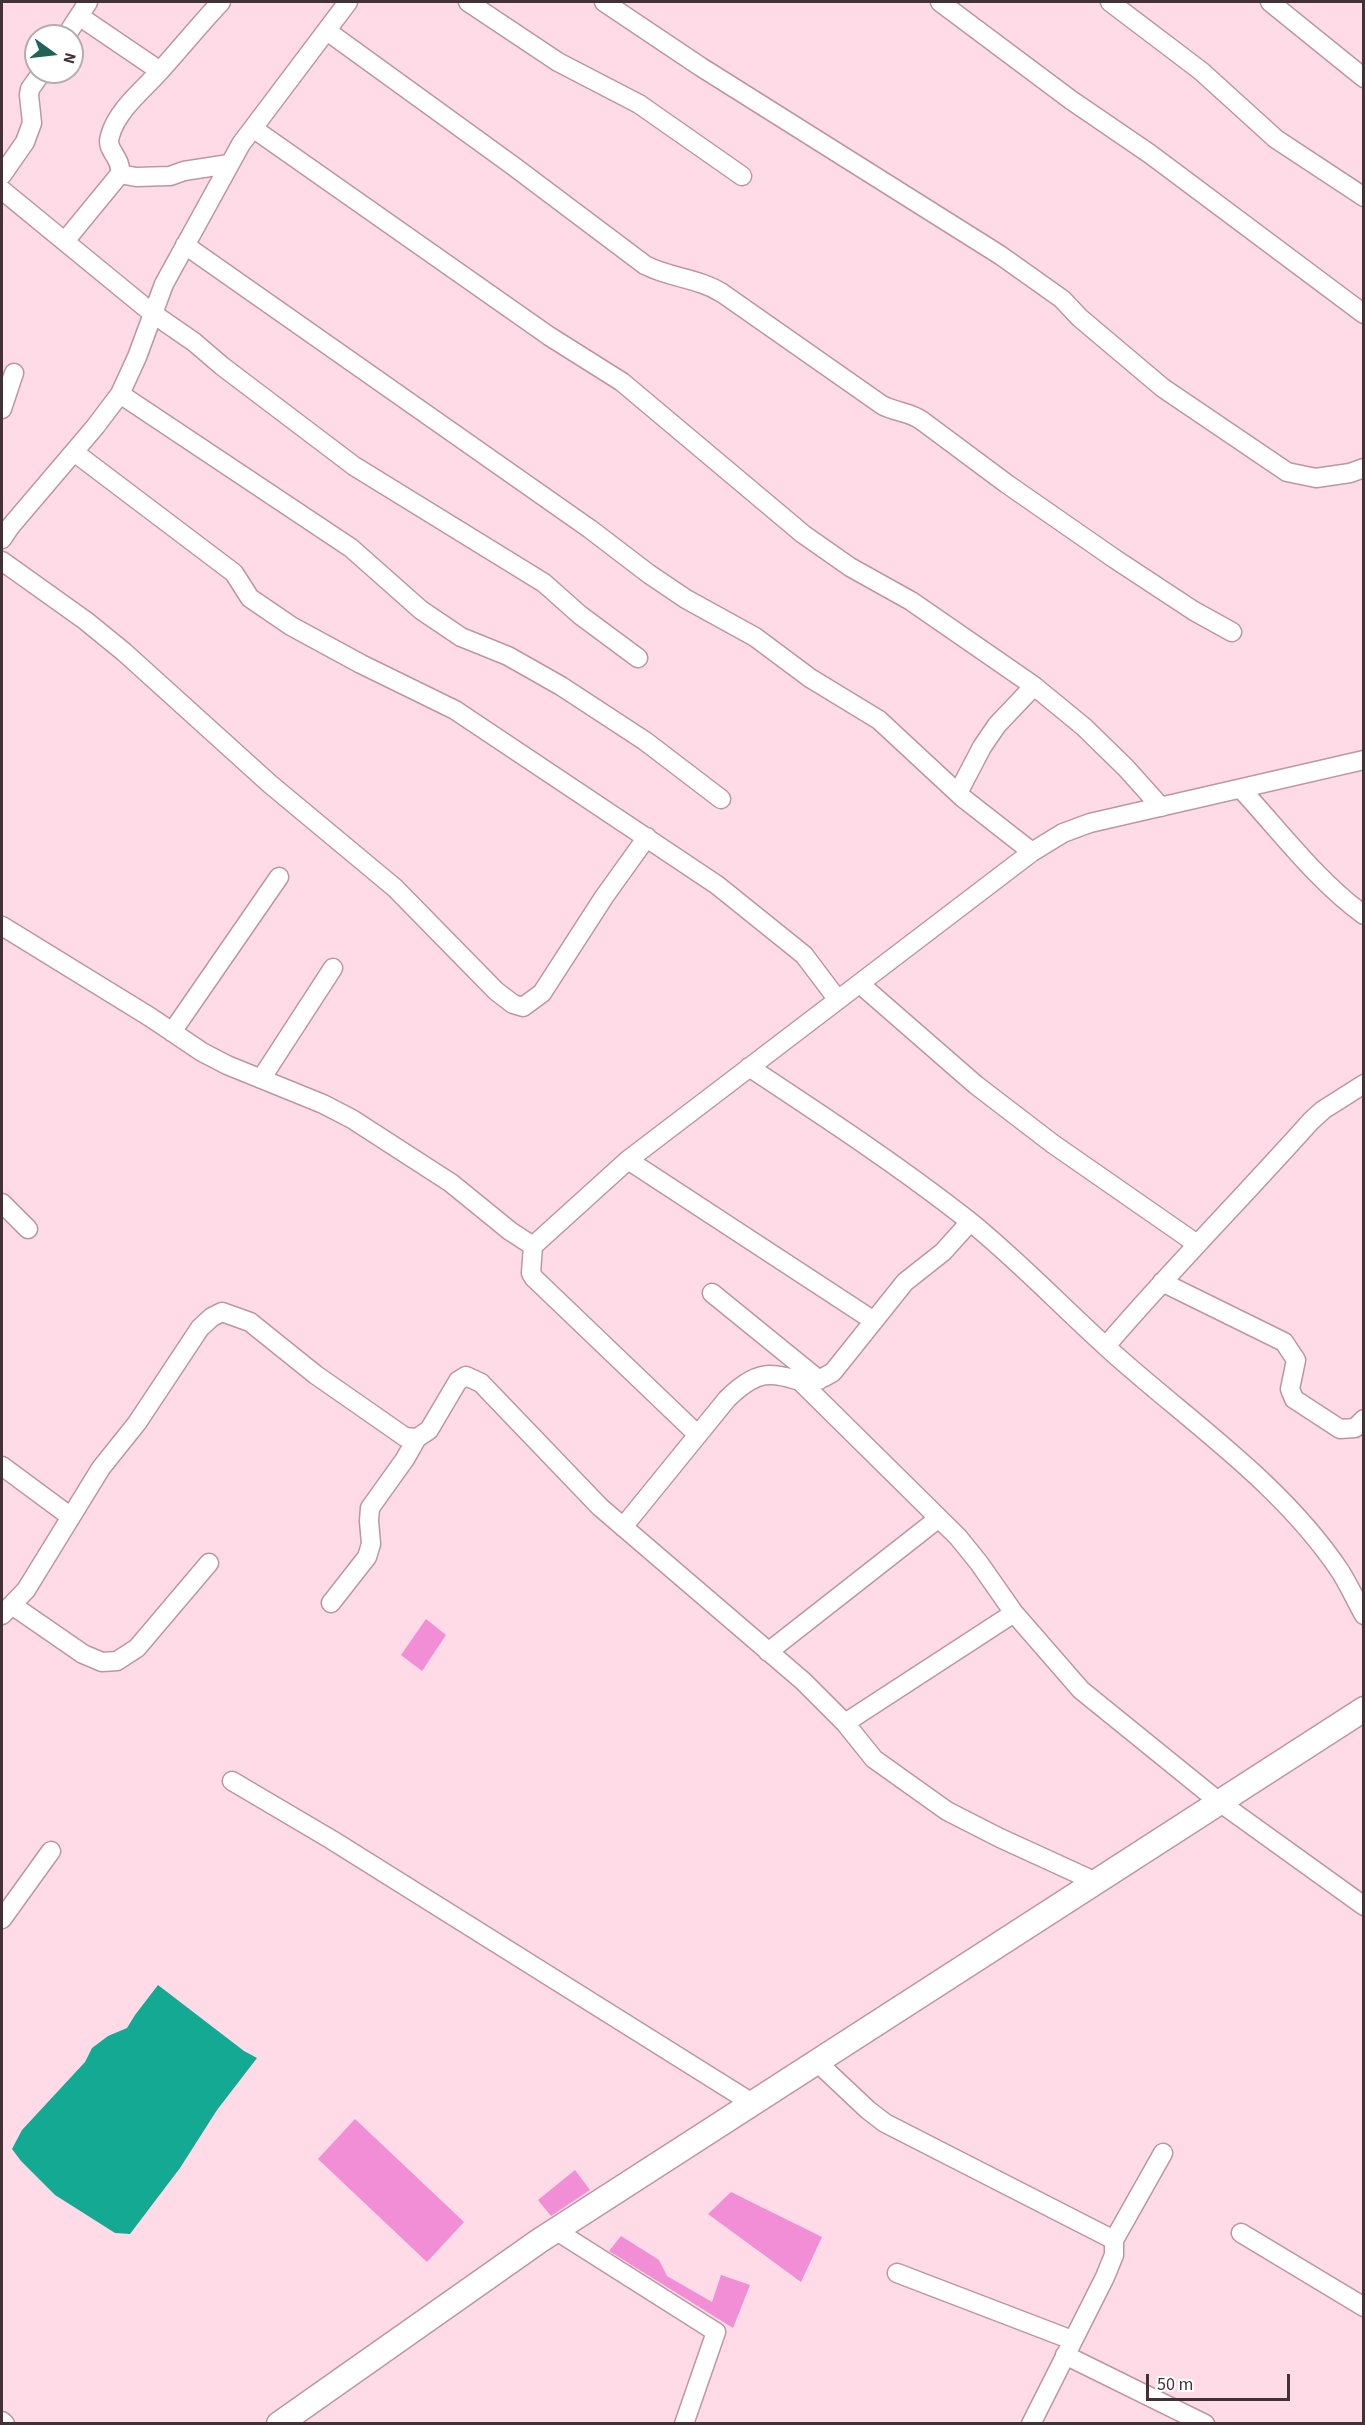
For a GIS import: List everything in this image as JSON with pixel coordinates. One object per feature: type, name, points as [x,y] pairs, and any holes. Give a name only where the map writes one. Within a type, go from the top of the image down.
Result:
[{"type":"main road","points":[[279,2424],[555,2230],[1364,1709]]},
{"type":"street","points":[[65,241],[120,174],[121,164],[109,146],[109,138],[115,125],[135,98],[221,2]]},
{"type":"street","points":[[2,539],[120,394],[137,357],[164,284],[229,164],[348,2]]},
{"type":"street","points":[[468,2],[558,62],[639,104],[742,176]]},
{"type":"street","points":[[604,2],[701,67],[1009,261],[1062,299],[1080,318],[1163,388],[1287,472],[1316,478],[1350,473],[1364,468]]},
{"type":"street","points":[[940,2],[1071,100],[1160,160],[1364,314]]},
{"type":"street","points":[[1110,2],[1202,71],[1276,139],[1364,197]]},
{"type":"street","points":[[1270,2],[1364,78]]},
{"type":"street","points":[[74,24],[84,9],[160,71]]},
{"type":"street","points":[[327,31],[645,265],[669,276],[710,285],[722,292],[882,405],[921,420],[1007,484],[1115,559],[1194,611],[1232,632]]},
{"type":"street","points":[[2,176],[25,142],[32,123],[29,95],[34,84]]},
{"type":"street","points":[[254,129],[549,336],[622,382],[803,534],[850,567],[910,601],[1034,686],[1084,727],[1126,768],[1161,807]]},
{"type":"street","points":[[120,174],[136,177],[170,176],[184,171],[229,164]]},
{"type":"street","points":[[4,197],[65,241],[152,313],[194,342],[247,386],[354,466],[544,583],[580,615],[638,658]]},
{"type":"street","points":[[185,245],[572,515],[649,574],[686,599],[755,637],[810,678],[879,720],[958,793],[1032,852]]},
{"type":"street","points":[[2,409],[14,373]]},
{"type":"street","points":[[120,394],[351,548],[422,610],[460,637],[508,656],[561,686],[645,741],[721,799]]},
{"type":"street","points":[[74,452],[234,573],[250,598],[291,626],[455,710],[717,885],[804,955],[838,1000]]},
{"type":"street","points":[[2,561],[86,621],[124,652],[270,784],[395,888],[496,991],[513,1004],[523,1007],[542,993],[604,897],[647,837]]},
{"type":"street","points":[[958,793],[982,747],[997,725],[1034,686]]},
{"type":"street","points":[[698,1434],[534,1278],[531,1273],[533,1246],[628,1160],[1032,852],[1063,833],[1090,823],[1364,760]]},
{"type":"street","points":[[1241,789],[1303,857],[1350,905],[1364,915]]},
{"type":"street","points":[[172,1032],[279,877]]},
{"type":"street","points":[[2,926],[202,1052],[324,1104],[352,1119],[451,1183],[510,1231],[533,1246]]},
{"type":"street","points":[[261,1079],[333,968]]},
{"type":"street","points":[[860,984],[976,1085],[1053,1143],[1197,1244]]},
{"type":"street","points":[[749,1066],[892,1163],[970,1222],[1106,1346],[1237,1458],[1288,1508],[1340,1572],[1364,1615]]},
{"type":"street","points":[[1106,1346],[1311,1121],[1323,1110],[1364,1084]]},
{"type":"street","points":[[628,1160],[874,1321]]},
{"type":"street","points":[[2,1203],[27,1229]]},
{"type":"street","points":[[623,1527],[727,1399],[738,1389],[759,1377],[777,1376],[811,1382],[833,1372],[905,1282],[943,1252],[970,1222]]},
{"type":"street","points":[[1162,1282],[1284,1342],[1296,1360],[1290,1389],[1294,1399],[1340,1429],[1355,1428],[1364,1419]]},
{"type":"street","points":[[712,1293],[811,1382],[939,1518],[979,1563],[1014,1613],[1081,1690],[1218,1801],[1364,1906]]},
{"type":"street","points":[[209,1563],[137,1648],[117,1661],[102,1662],[83,1654],[7,1610],[26,1590],[101,1468],[137,1423],[200,1328],[212,1317],[222,1312],[236,1315],[250,1322],[316,1375],[405,1437],[417,1438]]},
{"type":"street","points":[[331,1603],[367,1557],[372,1544],[370,1508],[417,1438],[429,1430],[458,1381],[466,1376],[481,1383],[587,1494],[623,1527],[803,1681],[844,1723],[874,1759],[947,1810],[1000,1838],[1094,1881]]},
{"type":"street","points":[[2,1466],[71,1516]]},
{"type":"street","points":[[768,1652],[939,1518]]},
{"type":"street","points":[[844,1723],[1014,1613]]},
{"type":"street","points":[[232,1781],[332,1840],[752,2103]]},
{"type":"street","points":[[2,1919],[51,1851]]},
{"type":"street","points":[[816,2061],[885,2123],[1114,2240]]},
{"type":"street","points":[[1031,2424],[1110,2266],[1114,2255],[1114,2240],[1163,2153]]},
{"type":"street","points":[[555,2230],[716,2332],[684,2424]]},
{"type":"street","points":[[1241,2233],[1364,2307]]},
{"type":"street","points":[[897,2273],[1068,2347],[1205,2424]]},
{"type":"shaded area","points":[[158,1985],[244,2051],[257,2058],[217,2110],[180,2168],[130,2234],[115,2233],[55,2195],[12,2149],[22,2130],[85,2062],[92,2048],[108,2036],[127,2028]]},
{"type":"building","points":[[426,1619],[446,1635],[422,1671],[401,1655]]},
{"type":"building","points":[[355,2119],[464,2222],[427,2262],[318,2159]]},
{"type":"building","points":[[575,2170],[590,2190],[551,2216],[538,2200]]},
{"type":"building","points":[[731,2192],[822,2237],[801,2282],[708,2214]]},
{"type":"building","points":[[621,2236],[659,2260],[667,2276],[712,2302],[721,2275],[750,2285],[733,2328],[609,2251]]}]
